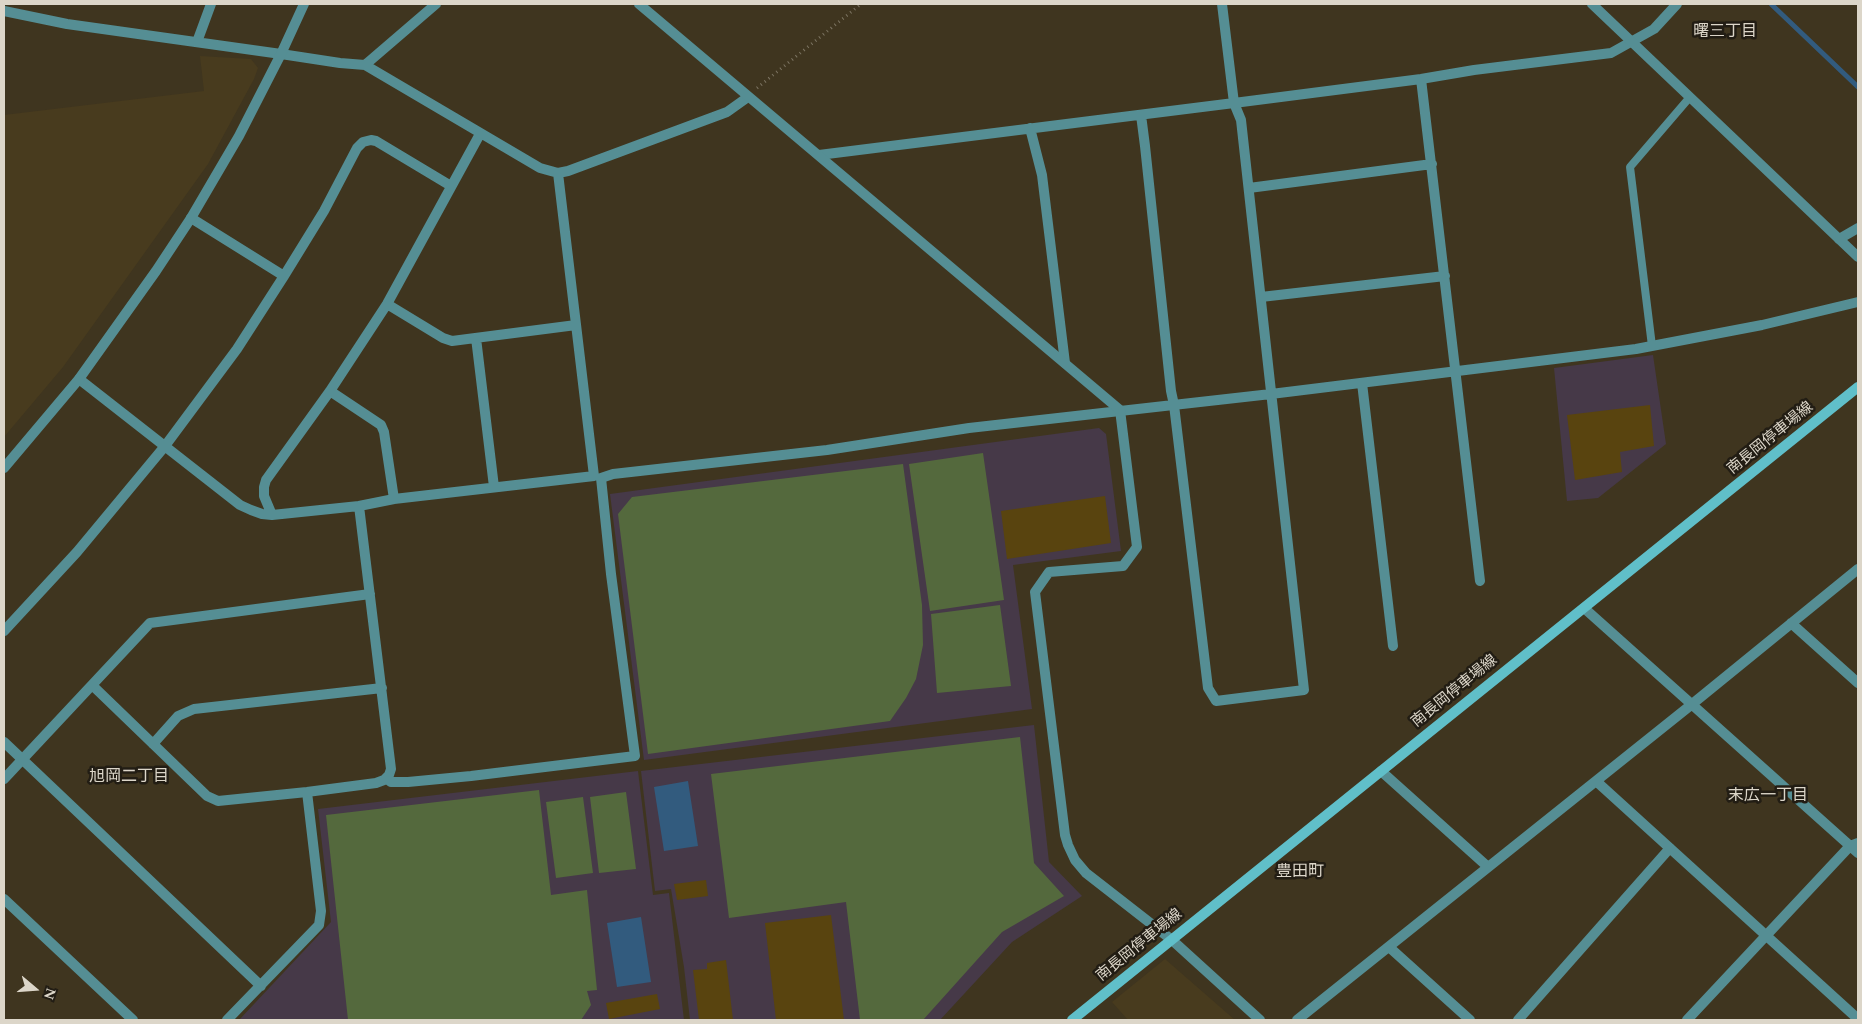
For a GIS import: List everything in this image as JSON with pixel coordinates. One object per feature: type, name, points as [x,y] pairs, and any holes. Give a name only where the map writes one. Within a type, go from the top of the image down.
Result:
[{"type":"main road","name":"南長岡停車場線","points":[[1072,1020],[1858,387]]},
{"type":"street","points":[[198,42],[211,4]]},
{"type":"street","points":[[4,468],[79,379],[191,218],[239,136],[304,4]]},
{"type":"street","points":[[364,65],[436,4]]},
{"type":"street","points":[[639,4],[1120,410],[1137,547],[1123,566],[1049,572],[1035,592],[1068,845],[1075,860],[1086,873],[1172,940],[1260,1020]]},
{"type":"street","points":[[1141,114],[1146,146],[1170,382],[1208,688],[1216,701],[1304,690],[1241,120],[1234,103],[1222,4]]},
{"type":"street","points":[[1592,4],[1858,257]]},
{"type":"street","points":[[819,155],[1421,79],[1474,70],[1611,53],[1654,29],[1677,4]]},
{"type":"street","points":[[4,11],[67,24],[340,64],[364,65],[540,168],[558,174],[727,112],[748,97]]},
{"type":"street","points":[[1421,79],[1480,581]]},
{"type":"street","points":[[1030,128],[1042,175],[1065,364]]},
{"type":"street","points":[[272,515],[264,496],[266,480],[330,391],[387,304],[480,134]]},
{"type":"street","points":[[4,631],[76,552],[165,446],[237,349],[284,276],[324,210],[357,148],[363,142],[376,141],[451,186]]},
{"type":"street","points":[[1249,188],[1432,164]]},
{"type":"street","points":[[386,778],[391,782],[417,782],[635,756],[576,325],[558,174]]},
{"type":"street","points":[[191,218],[284,276]]},
{"type":"street","points":[[1840,239],[1858,228]]},
{"type":"street","points":[[1261,297],[1445,276]]},
{"type":"street","points":[[79,379],[240,505],[262,514],[272,515],[359,506],[394,499],[494,487],[598,477],[827,450],[969,428],[1271,394],[1652,346],[1762,325],[1858,302]]},
{"type":"street","points":[[387,304],[443,338],[452,340],[576,325]]},
{"type":"street","points":[[476,338],[494,487]]},
{"type":"street","points":[[1362,383],[1393,646]]},
{"type":"street","points":[[330,391],[381,425],[384,432],[394,499]]},
{"type":"street","points":[[92,685],[212,799],[218,801],[307,792],[384,780],[391,769],[359,506]]},
{"type":"street","points":[[1296,1020],[1692,705],[1858,569]]},
{"type":"street","points":[[4,779],[150,623],[370,594]]},
{"type":"street","points":[[1584,608],[1692,705],[1854,844],[1858,853]]},
{"type":"street","points":[[1791,623],[1858,683]]},
{"type":"street","points":[[154,744],[178,716],[194,710],[382,688]]},
{"type":"street","points":[[4,742],[260,986]]},
{"type":"street","points":[[1381,771],[1488,867]]},
{"type":"street","points":[[1596,781],[1858,1019]]},
{"type":"street","points":[[227,1020],[319,924],[322,911],[307,792]]},
{"type":"street","points":[[1687,1020],[1854,844]]},
{"type":"street","points":[[1518,1020],[1670,848]]},
{"type":"street","points":[[4,899],[133,1020]]},
{"type":"street","points":[[1389,947],[1470,1020]]},
{"type":"lane","points":[[1652,346],[1630,167],[1690,97]]},
{"type":"path","points":[[748,97],[762,83],[861,4]]},
{"type":"shaded area","points":[[200,56],[251,59],[258,68],[254,79],[208,164],[63,367],[4,437],[4,115],[204,91]]},
{"type":"shaded area","points":[[1653,355],[1666,444],[1598,498],[1567,501],[1554,368]]},
{"type":"shaded area","points":[[1099,428],[1106,434],[1121,551],[1013,565],[1032,709],[644,760],[610,494]]},
{"type":"shaded area","points":[[1034,725],[1049,862],[1082,896],[1012,942],[940,1020],[690,1020],[684,967],[671,889],[655,891],[641,771]]},
{"type":"shaded area","points":[[638,771],[653,895],[669,893],[684,1020],[239,1020],[331,922],[318,809]]},
{"type":"shaded area","points":[[1165,959],[1235,1020],[1128,1020],[1112,1002]]},
{"type":"green space","points":[[983,453],[1004,600],[930,611],[909,464]]},
{"type":"green space","points":[[903,464],[922,605],[923,645],[916,679],[890,721],[648,754],[618,514],[632,497]]},
{"type":"green space","points":[[1000,605],[1011,686],[937,693],[931,614]]},
{"type":"green space","points":[[1020,737],[1034,863],[1064,896],[1002,932],[923,1020],[860,1020],[846,902],[729,918],[711,774]]},
{"type":"green space","points":[[539,790],[551,895],[587,890],[597,990],[587,991],[591,1005],[581,1020],[348,1020],[326,815]]},
{"type":"green space","points":[[626,792],[636,869],[599,873],[590,797]]},
{"type":"green space","points":[[583,797],[593,873],[556,878],[546,802]]},
{"type":"water","points":[[688,781],[698,846],[664,851],[654,787]]},
{"type":"water","points":[[641,917],[651,982],[617,987],[607,923]]},
{"type":"building","points":[[1650,405],[1654,446],[1620,452],[1622,472],[1575,480],[1567,415]]},
{"type":"building","points":[[1105,496],[1111,543],[1007,559],[1001,511]]},
{"type":"building","points":[[706,880],[708,896],[677,900],[674,884]]},
{"type":"building","points":[[831,915],[844,1020],[776,1020],[765,923]]},
{"type":"building","points":[[726,960],[733,1020],[699,1020],[693,970],[707,969],[707,963]]},
{"type":"building","points":[[657,994],[660,1009],[609,1019],[606,1003]]},
{"type":"waterway","points":[[1771,4],[1858,87]]},
{"type":"district","name":"曙三丁目","points":[[1725,33]]},
{"type":"district","name":"旭岡二丁目","points":[[129,778]]},
{"type":"district","name":"末広一丁目","points":[[1768,797]]},
{"type":"district","name":"豊田町","points":[[1300,873]]}]
